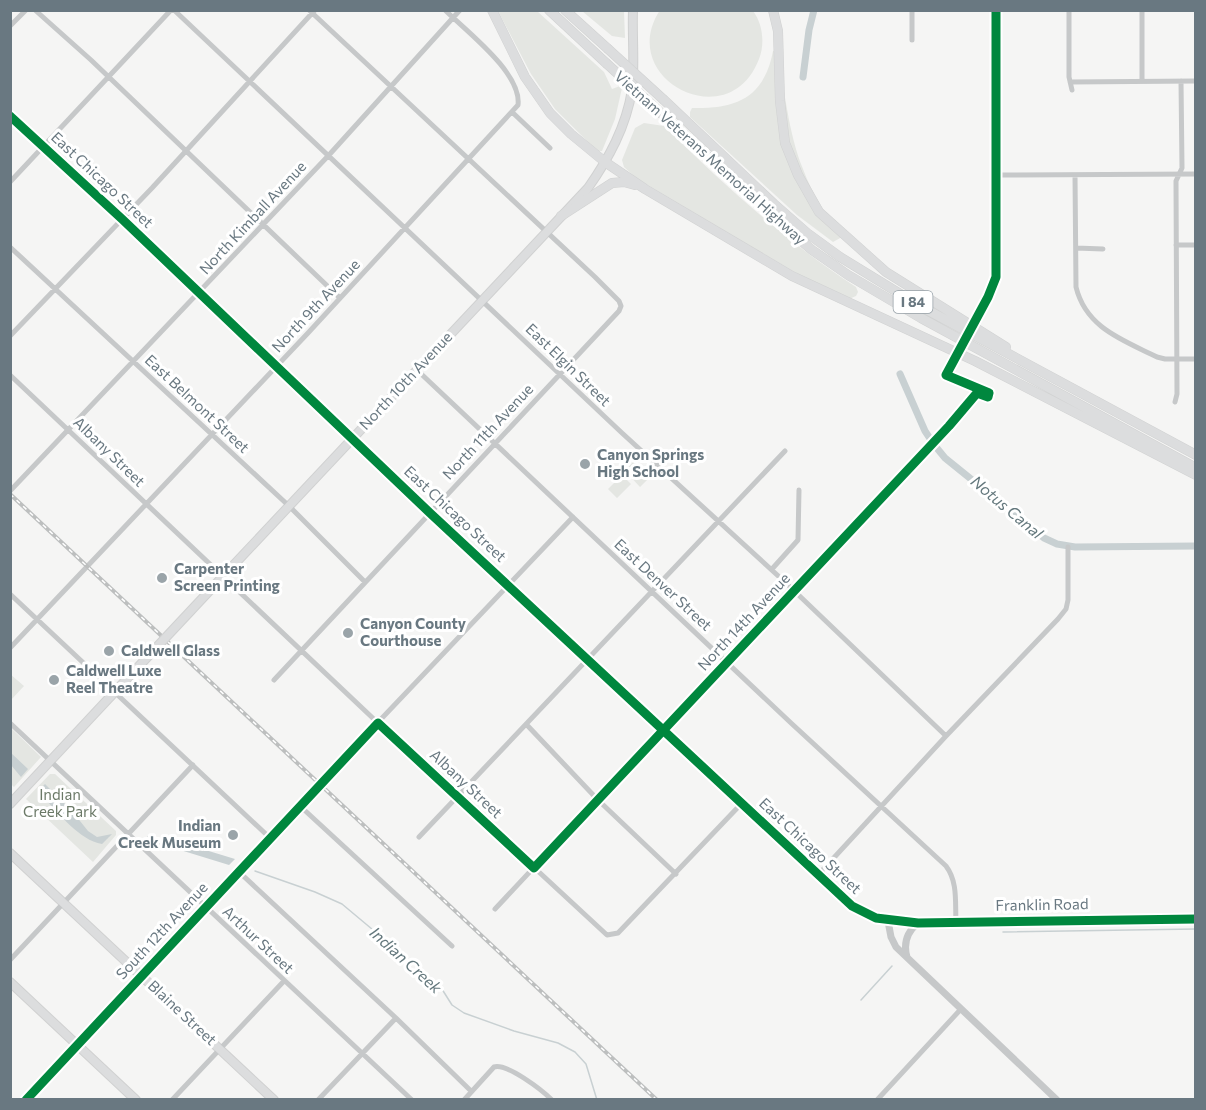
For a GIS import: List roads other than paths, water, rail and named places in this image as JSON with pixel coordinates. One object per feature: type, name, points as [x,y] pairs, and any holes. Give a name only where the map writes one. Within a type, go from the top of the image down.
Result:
[{"type":"highway","points":[[492,10],[537,95],[571,134],[645,189],[792,276],[975,361],[1196,475]]},
{"type":"highway","name":"Vietnam Veterans Memorial Highway","points":[[549,10],[812,250],[848,275],[921,318],[1196,468]]},
{"type":"highway","name":"Vietnam Veterans Memorial Highway","points":[[565,10],[774,204],[807,233],[840,257],[920,306],[1196,455]]},
{"type":"highway","points":[[773,10],[778,31],[780,101],[786,143],[798,175],[819,212],[886,272],[999,342],[1030,364]]},
{"type":"highway","points":[[561,216],[612,183],[624,182],[645,189]]},
{"type":"main road","name":"North 10th Avenue","points":[[10,804],[588,188],[606,162],[622,128],[630,97],[633,10]]},
{"type":"main road","name":"Blaine Street","points":[[10,853],[274,1100]]},
{"type":"main road","points":[[10,982],[136,1100]]},
{"type":"street","points":[[10,26],[26,10]]},
{"type":"street","points":[[35,10],[109,76],[340,298]]},
{"type":"street","points":[[10,182],[172,10]]},
{"type":"street","name":"East Elgin Street","points":[[172,10],[560,374],[772,569],[946,736]]},
{"type":"street","points":[[445,10],[494,56],[506,72],[519,98],[518,105],[512,112],[550,148]]},
{"type":"street","name":"North Kimball Avenue","points":[[10,491],[329,155],[460,10]]},
{"type":"street","points":[[912,10],[912,40]]},
{"type":"street","points":[[991,290],[996,276],[996,10]]},
{"type":"street","points":[[1069,10],[1072,90]]},
{"type":"street","points":[[1142,10],[1142,81]]},
{"type":"street","points":[[10,336],[187,150],[312,12],[547,232]]},
{"type":"street","points":[[1175,402],[1177,394],[1176,181],[1182,168],[1181,81]]},
{"type":"street","points":[[1070,82],[1196,81]]},
{"type":"street","name":"North 9th Avenue","points":[[10,648],[512,112]]},
{"type":"street","name":"East Chicago Street","points":[[10,116],[277,365],[430,513],[818,875],[852,906],[876,918],[888,921]]},
{"type":"street","points":[[996,176],[1196,174]]},
{"type":"street","points":[[1075,175],[1076,287],[1086,312],[1101,327],[1157,357],[1177,360],[1196,359]]},
{"type":"street","name":"North 11th Avenue","points":[[274,680],[619,311],[621,306],[619,301],[547,232]]},
{"type":"street","points":[[1176,245],[1196,245]]},
{"type":"street","name":"East Belmont Street","points":[[10,247],[290,506],[365,582]]},
{"type":"street","points":[[1076,248],[1103,249]]},
{"type":"street","name":"East Denver Street","points":[[417,370],[946,866],[952,873],[955,883],[956,922]]},
{"type":"street","name":"Albany Street","points":[[10,375],[378,723],[608,935],[618,933],[676,874]]},
{"type":"street","name":"North 14th Avenue","points":[[495,909],[975,396]]},
{"type":"street","points":[[419,837],[785,451]]},
{"type":"street","points":[[772,569],[798,540],[799,490]]},
{"type":"street","name":"South 12th Avenue","points":[[26,1100],[269,837],[573,517]]},
{"type":"street","points":[[818,875],[946,736],[1058,620],[1066,609],[1068,600],[1068,547]]},
{"type":"street","points":[[10,594],[269,837]]},
{"type":"street","name":"Arthur Street","points":[[10,723],[412,1100]]},
{"type":"street","points":[[526,724],[598,800],[676,874],[742,803]]},
{"type":"street","points":[[10,960],[194,765]]},
{"type":"street","points":[[300,806],[452,946]]},
{"type":"street","points":[[238,871],[471,1091]]},
{"type":"street","name":"Franklin Road","points":[[888,921],[918,923],[1196,919]]},
{"type":"street","points":[[888,921],[891,937],[896,947],[1057,1100]]},
{"type":"street","points":[[907,958],[905,942],[912,928],[918,923]]},
{"type":"street","points":[[172,1100],[284,981]]},
{"type":"street","points":[[877,1100],[961,1009]]},
{"type":"street","points":[[318,1100],[396,1018]]},
{"type":"street","points":[[464,1100],[494,1067],[498,1066],[506,1068],[552,1100]]},
{"type":"waterway","name":"Notus Canal","points":[[803,77],[814,10]]},
{"type":"waterway","name":"Notus Canal","points":[[900,374],[931,440]]},
{"type":"waterway","name":"Notus Canal","points":[[936,447],[945,458],[1044,538],[1057,544],[1075,547],[1196,546]]},
{"type":"waterway","name":"Indian Creek","points":[[255,871],[342,904],[440,986],[452,1005],[464,1013],[514,1031],[558,1043],[575,1052],[586,1064],[597,1100]]},
{"type":"waterway","points":[[1003,932],[1196,929]]},
{"type":"waterway","points":[[861,1000],[892,966]]},
{"type":"railway","points":[[10,494],[657,1100]]},
{"type":"place","name":"Canyon Springs High School","points":[[585,464]]},
{"type":"place","name":"Carpenter Screen Printing","points":[[162,578]]},
{"type":"place","name":"Canyon County Courthouse","points":[[348,633]]},
{"type":"place","name":"Caldwell Glass","points":[[109,651]]},
{"type":"place","name":"Caldwell Luxe Reel Theatre","points":[[54,680]]},
{"type":"place","name":"Indian Creek Museum","points":[[233,835]]},
{"type":"park label","name":"Indian Creek Park","points":[[60,804]]}]
